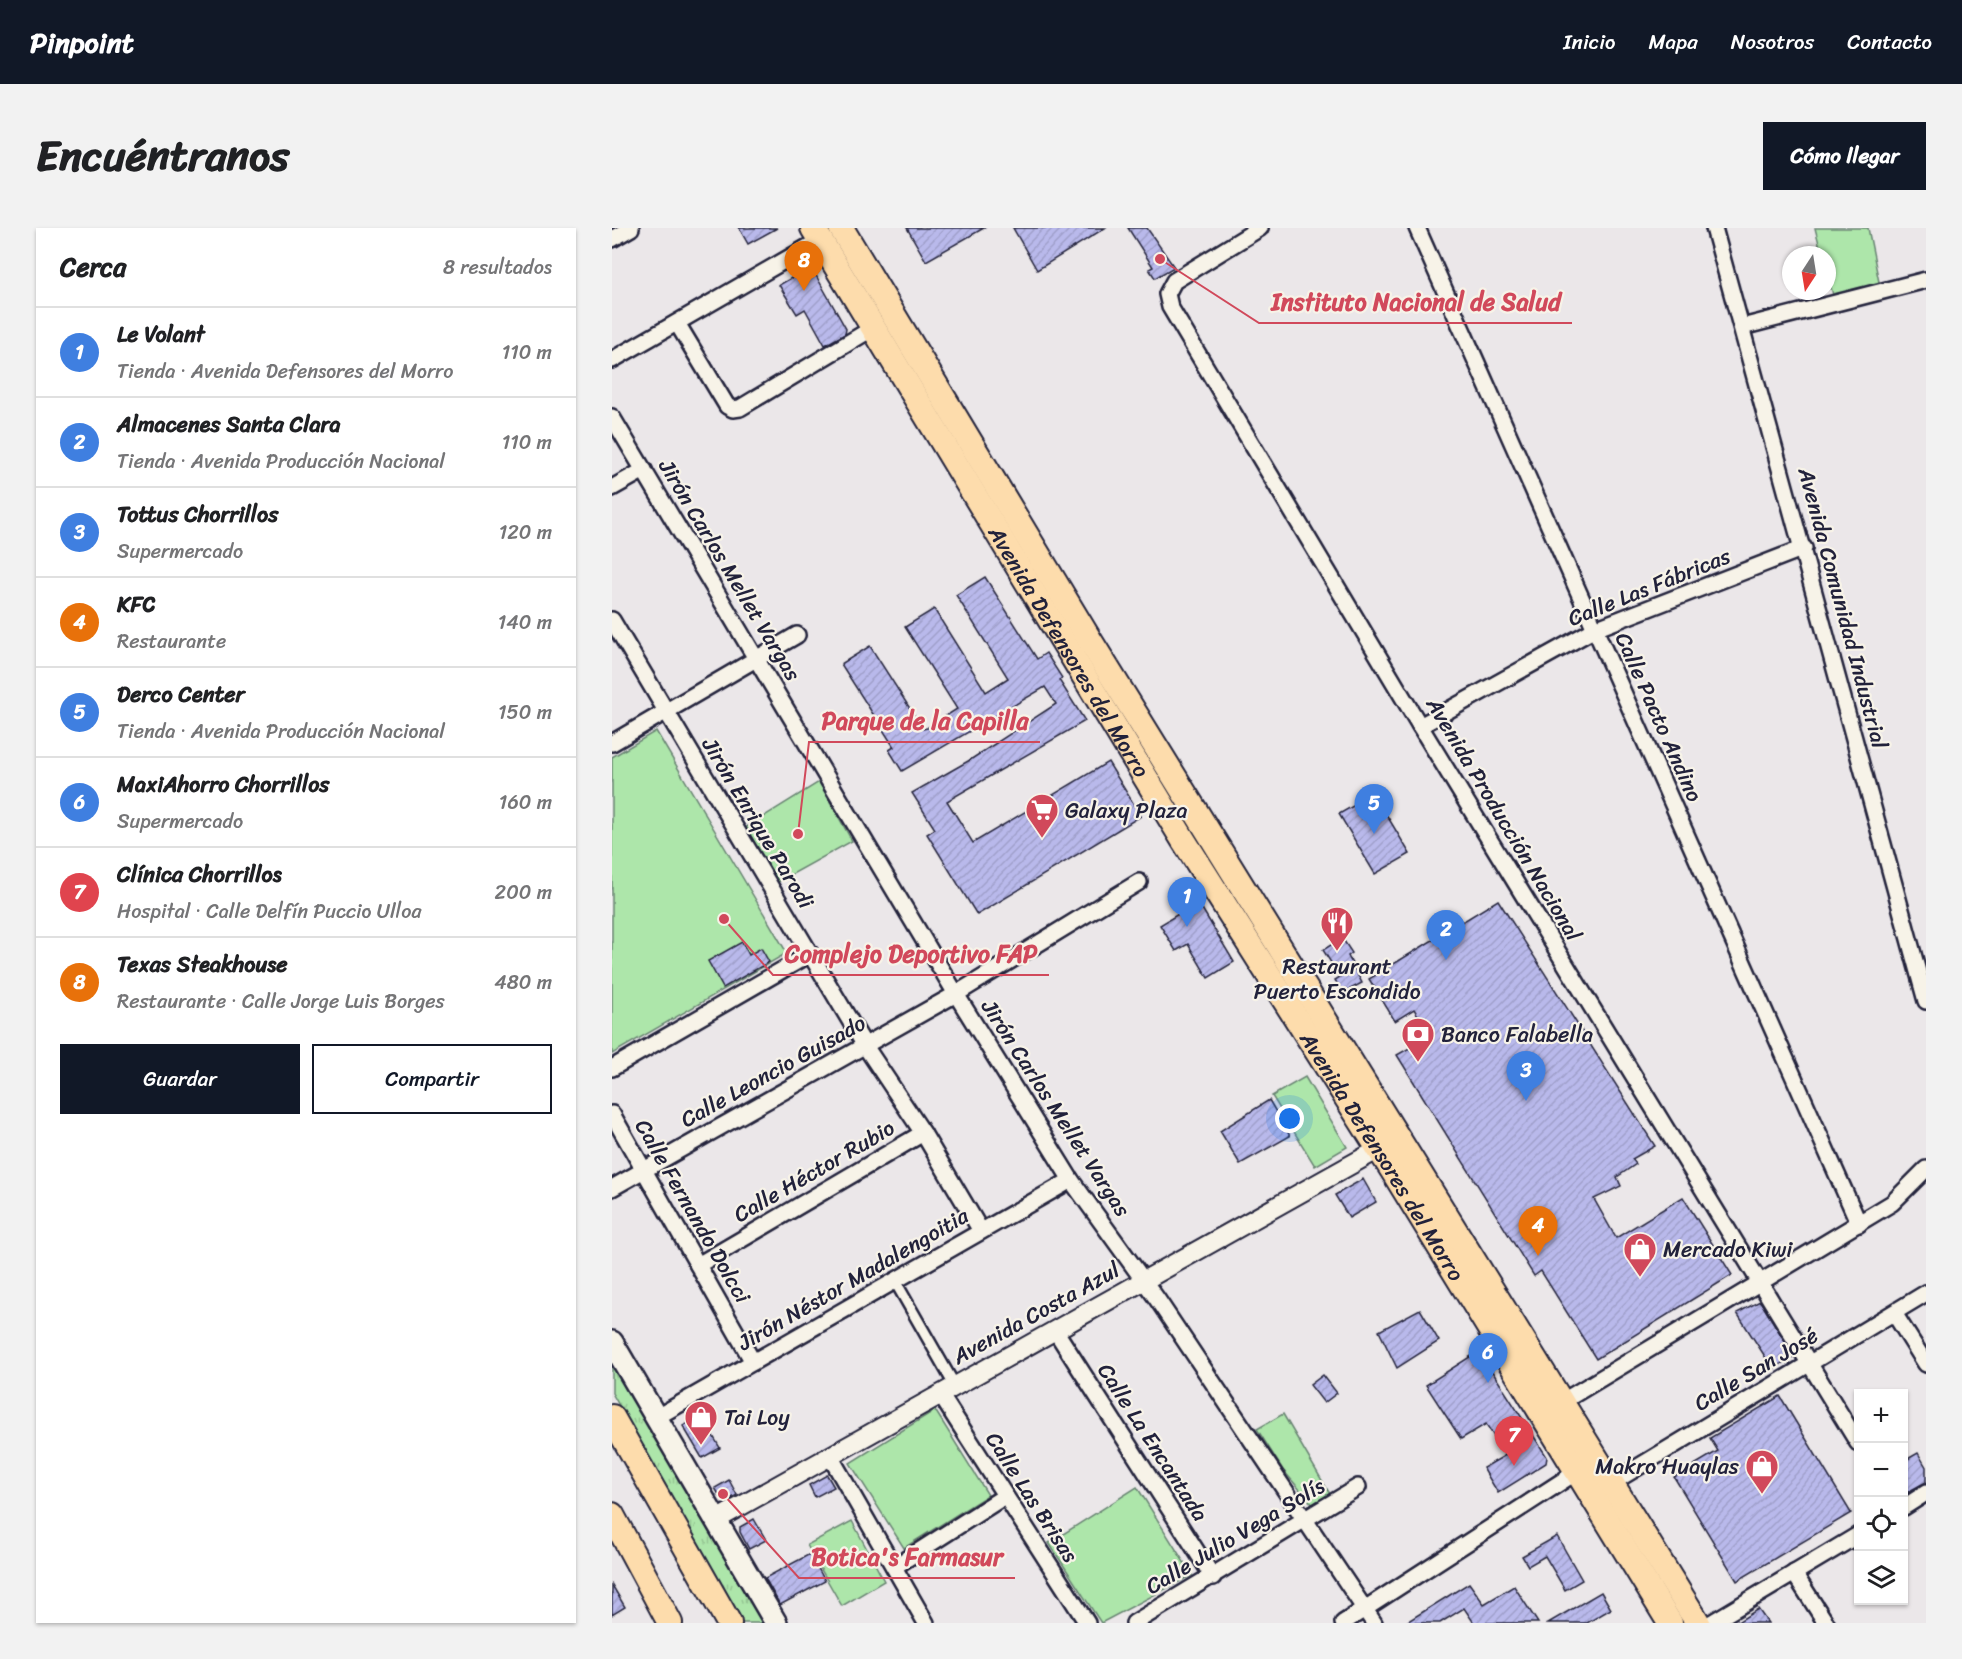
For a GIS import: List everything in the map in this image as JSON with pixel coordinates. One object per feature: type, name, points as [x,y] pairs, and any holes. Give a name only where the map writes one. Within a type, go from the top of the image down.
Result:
[{"type":"main road","name":"Avenida Defensores del Morro","points":[[841,228],[1275,987],[1379,1149],[1552,1408],[1610,1484],[1698,1623]]},
{"type":"main road","name":"Avenida Defensores del Morro","points":[[816,234],[873,328],[1079,645],[1552,1408],[1578,1471],[1670,1623]]},
{"type":"main road","points":[[612,1342],[776,1623]]},
{"type":"main road","points":[[612,1417],[729,1623]]},
{"type":"main road","points":[[612,1515],[670,1623]]},
{"type":"street","points":[[612,239],[631,228]]},
{"type":"street","name":"Avenida Producción Nacional","points":[[1260,228],[1174,281],[1167,294],[1170,307],[1420,726],[1854,1436]]},
{"type":"street","name":"Calle Pacto Andino","points":[[1417,228],[1859,1224]]},
{"type":"street","name":"Avenida Comunidad Industrial","points":[[1714,228],[1804,548],[1926,1001]]},
{"type":"street","points":[[612,360],[677,323],[816,234]]},
{"type":"street","points":[[1742,327],[1926,280]]},
{"type":"street","points":[[677,323],[727,406],[733,409],[740,408],[873,328]]},
{"type":"street","name":"Jirón Carlos Mellet Vargas","points":[[612,417],[956,994],[1071,1180],[1144,1280],[1374,1623]]},
{"type":"street","points":[[612,488],[644,470]]},
{"type":"street","name":"Calle Las Fábricas","points":[[1420,726],[1595,629],[1804,548]]},
{"type":"street","name":"Jirón Enrique Parodi","points":[[612,620],[865,1046],[923,1133],[981,1231]]},
{"type":"street","points":[[612,742],[797,635]]},
{"type":"street","name":"Calle Leoncio Guisado","points":[[612,1188],[956,994],[1139,882]]},
{"type":"street","points":[[612,1068],[810,954]]},
{"type":"street","name":"Calle Fernando Dolcci","points":[[612,1114],[753,1362]]},
{"type":"street","name":"Calle Héctor Rubio","points":[[698,1265],[923,1133]]},
{"type":"street","name":"Avenida Costa Azul","points":[[717,1520],[1379,1149]]},
{"type":"street","points":[[1552,1408],[1892,1203],[1926,1169]]},
{"type":"street","name":"Jirón Néstor Madalengoitia","points":[[657,1417],[1071,1180]]},
{"type":"street","points":[[894,1281],[947,1390]]},
{"type":"street","name":"Calle San José","points":[[1610,1484],[1926,1293]]},
{"type":"street","points":[[1894,1313],[1926,1364]]},
{"type":"street","name":"Calle La Encantada","points":[[1054,1330],[1213,1577]]},
{"type":"street","name":"Calle Las Brisas","points":[[947,1390],[1005,1496],[1087,1623]]},
{"type":"street","points":[[830,1456],[926,1623]]},
{"type":"street","points":[[1343,1623],[1578,1471]]},
{"type":"street","name":"Calle Julio Vega Solís","points":[[1134,1623],[1358,1487]]},
{"type":"street","points":[[1908,1504],[1926,1493]]},
{"type":"street","points":[[894,1567],[1005,1496]]},
{"type":"street","points":[[1711,1623],[1854,1536]]},
{"type":"street","points":[[1794,1573],[1826,1623]]},
{"type":"green space","points":[[1815,228],[1868,228],[1880,287],[1836,294],[1836,246],[1820,246]]},
{"type":"green space","points":[[656,731],[787,953],[612,1054],[612,757]]},
{"type":"green space","points":[[819,782],[852,841],[778,882],[745,828]]},
{"type":"green space","points":[[1305,1077],[1347,1147],[1315,1166],[1272,1096]]},
{"type":"green space","points":[[612,1357],[764,1623],[742,1623],[612,1393]]},
{"type":"green space","points":[[935,1410],[988,1495],[904,1548],[850,1463]]},
{"type":"green space","points":[[1283,1414],[1330,1494],[1313,1505],[1283,1470],[1257,1429]]},
{"type":"green space","points":[[1137,1487],[1192,1575],[1101,1623],[1049,1543]]},
{"type":"green space","points":[[852,1521],[884,1581],[842,1606],[807,1545]]},
{"type":"building","points":[[739,228],[777,228],[748,244]]},
{"type":"building","points":[[907,228],[984,228],[926,261]]},
{"type":"building","points":[[1013,228],[1105,228],[1037,270]]},
{"type":"building","points":[[1128,228],[1147,228],[1174,267],[1155,278],[1149,269],[1153,267]]},
{"type":"building","points":[[807,269],[814,272],[846,329],[845,334],[825,345],[805,309],[797,314],[779,285]]},
{"type":"building","points":[[985,577],[1037,659],[1046,653],[1062,678],[1059,680],[1085,721],[947,801],[973,843],[1108,762],[1141,816],[977,915],[927,834],[935,829],[912,793],[970,760],[1056,704],[1045,687],[902,771],[889,750],[894,747],[841,664],[870,646],[923,729],[927,728],[957,709],[905,627],[934,609],[986,692],[1008,678],[956,595]]},
{"type":"building","points":[[1374,794],[1410,854],[1375,874],[1339,814]]},
{"type":"building","points":[[1498,900],[1655,1146],[1632,1159],[1636,1164],[1617,1177],[1621,1186],[1594,1199],[1616,1238],[1683,1197],[1732,1275],[1596,1359],[1541,1271],[1534,1276],[1397,1055],[1431,1036],[1414,1009],[1395,1021],[1369,979]]},
{"type":"building","points":[[1198,902],[1234,962],[1208,978],[1188,944],[1176,951],[1160,925]]},
{"type":"building","points":[[1342,938],[1352,953],[1348,956],[1362,983],[1343,993],[1335,980],[1340,977],[1323,950]]},
{"type":"building","points":[[742,942],[749,955],[761,948],[769,962],[723,988],[708,961]]},
{"type":"building","points":[[1269,1100],[1290,1136],[1240,1164],[1220,1131]]},
{"type":"building","points":[[1363,1179],[1376,1202],[1349,1218],[1335,1195]]},
{"type":"building","points":[[1760,1301],[1794,1356],[1773,1369],[1737,1313]]},
{"type":"building","points":[[1420,1309],[1439,1341],[1397,1368],[1379,1331]]},
{"type":"building","points":[[1479,1351],[1547,1457],[1546,1463],[1498,1493],[1483,1468],[1506,1455],[1486,1424],[1461,1439],[1426,1385]]},
{"type":"building","points":[[1323,1375],[1337,1393],[1324,1403],[1310,1385]]},
{"type":"building","name":"Makro Huaylas","points":[[1780,1396],[1851,1513],[1737,1581],[1674,1477],[1718,1451],[1710,1438]]},
{"type":"building","points":[[701,1415],[720,1448],[702,1458],[683,1426]]},
{"type":"building","points":[[1918,1453],[1926,1467],[1926,1482],[1908,1492],[1908,1459]]},
{"type":"building","points":[[827,1475],[834,1487],[815,1497],[809,1485]]},
{"type":"building","points":[[729,1480],[737,1495],[724,1503],[715,1488]]},
{"type":"building","points":[[754,1519],[766,1540],[749,1549],[740,1532],[740,1527]]},
{"type":"building","points":[[1557,1536],[1582,1580],[1565,1590],[1545,1556],[1528,1566],[1522,1556]]},
{"type":"building","points":[[810,1554],[825,1581],[780,1605],[765,1578]]},
{"type":"building","points":[[1469,1583],[1484,1604],[1514,1586],[1538,1623],[1474,1623],[1464,1608],[1440,1623],[1405,1623]]},
{"type":"building","points":[[612,1585],[625,1607],[612,1615]]},
{"type":"building","points":[[1601,1592],[1611,1609],[1587,1623],[1548,1623]]},
{"type":"building","points":[[1758,1609],[1768,1623],[1736,1623]]},
{"type":"place","name":"Instituto Nacional de Salud","points":[[1160,259]]},
{"type":"place","name":"Texas Steakhouse","points":[[804,291]]},
{"type":"place","name":"Parque de la Capilla","points":[[798,834]]},
{"type":"place","name":"Derco Center","points":[[1374,834]]},
{"type":"place","name":"Galaxy Plaza","points":[[1042,839]]},
{"type":"place","name":"Complejo Deportivo FAP","points":[[724,919]]},
{"type":"place","name":"Le Volant","points":[[1187,927]]},
{"type":"place","name":"Restaurant Puerto Escondido","points":[[1337,952]]},
{"type":"place","name":"Almacenes Santa Clara","points":[[1446,960]]},
{"type":"place","name":"Banco Falabella","points":[[1418,1063]]},
{"type":"place","name":"Tottus Chorrillos","points":[[1526,1101]]},
{"type":"place","name":"KFC","points":[[1538,1256]]},
{"type":"place","name":"Mercado Kiwi","points":[[1640,1278]]},
{"type":"place","name":"MaxiAhorro Chorrillos","points":[[1488,1383]]},
{"type":"place","name":"Tai Loy","points":[[701,1446]]},
{"type":"place","name":"Clínica Chorrillos","points":[[1514,1466]]},
{"type":"place","name":"Botica's Farmasur","points":[[723,1494]]},
{"type":"place","name":"Makro Huaylas","points":[[1762,1495]]}]
